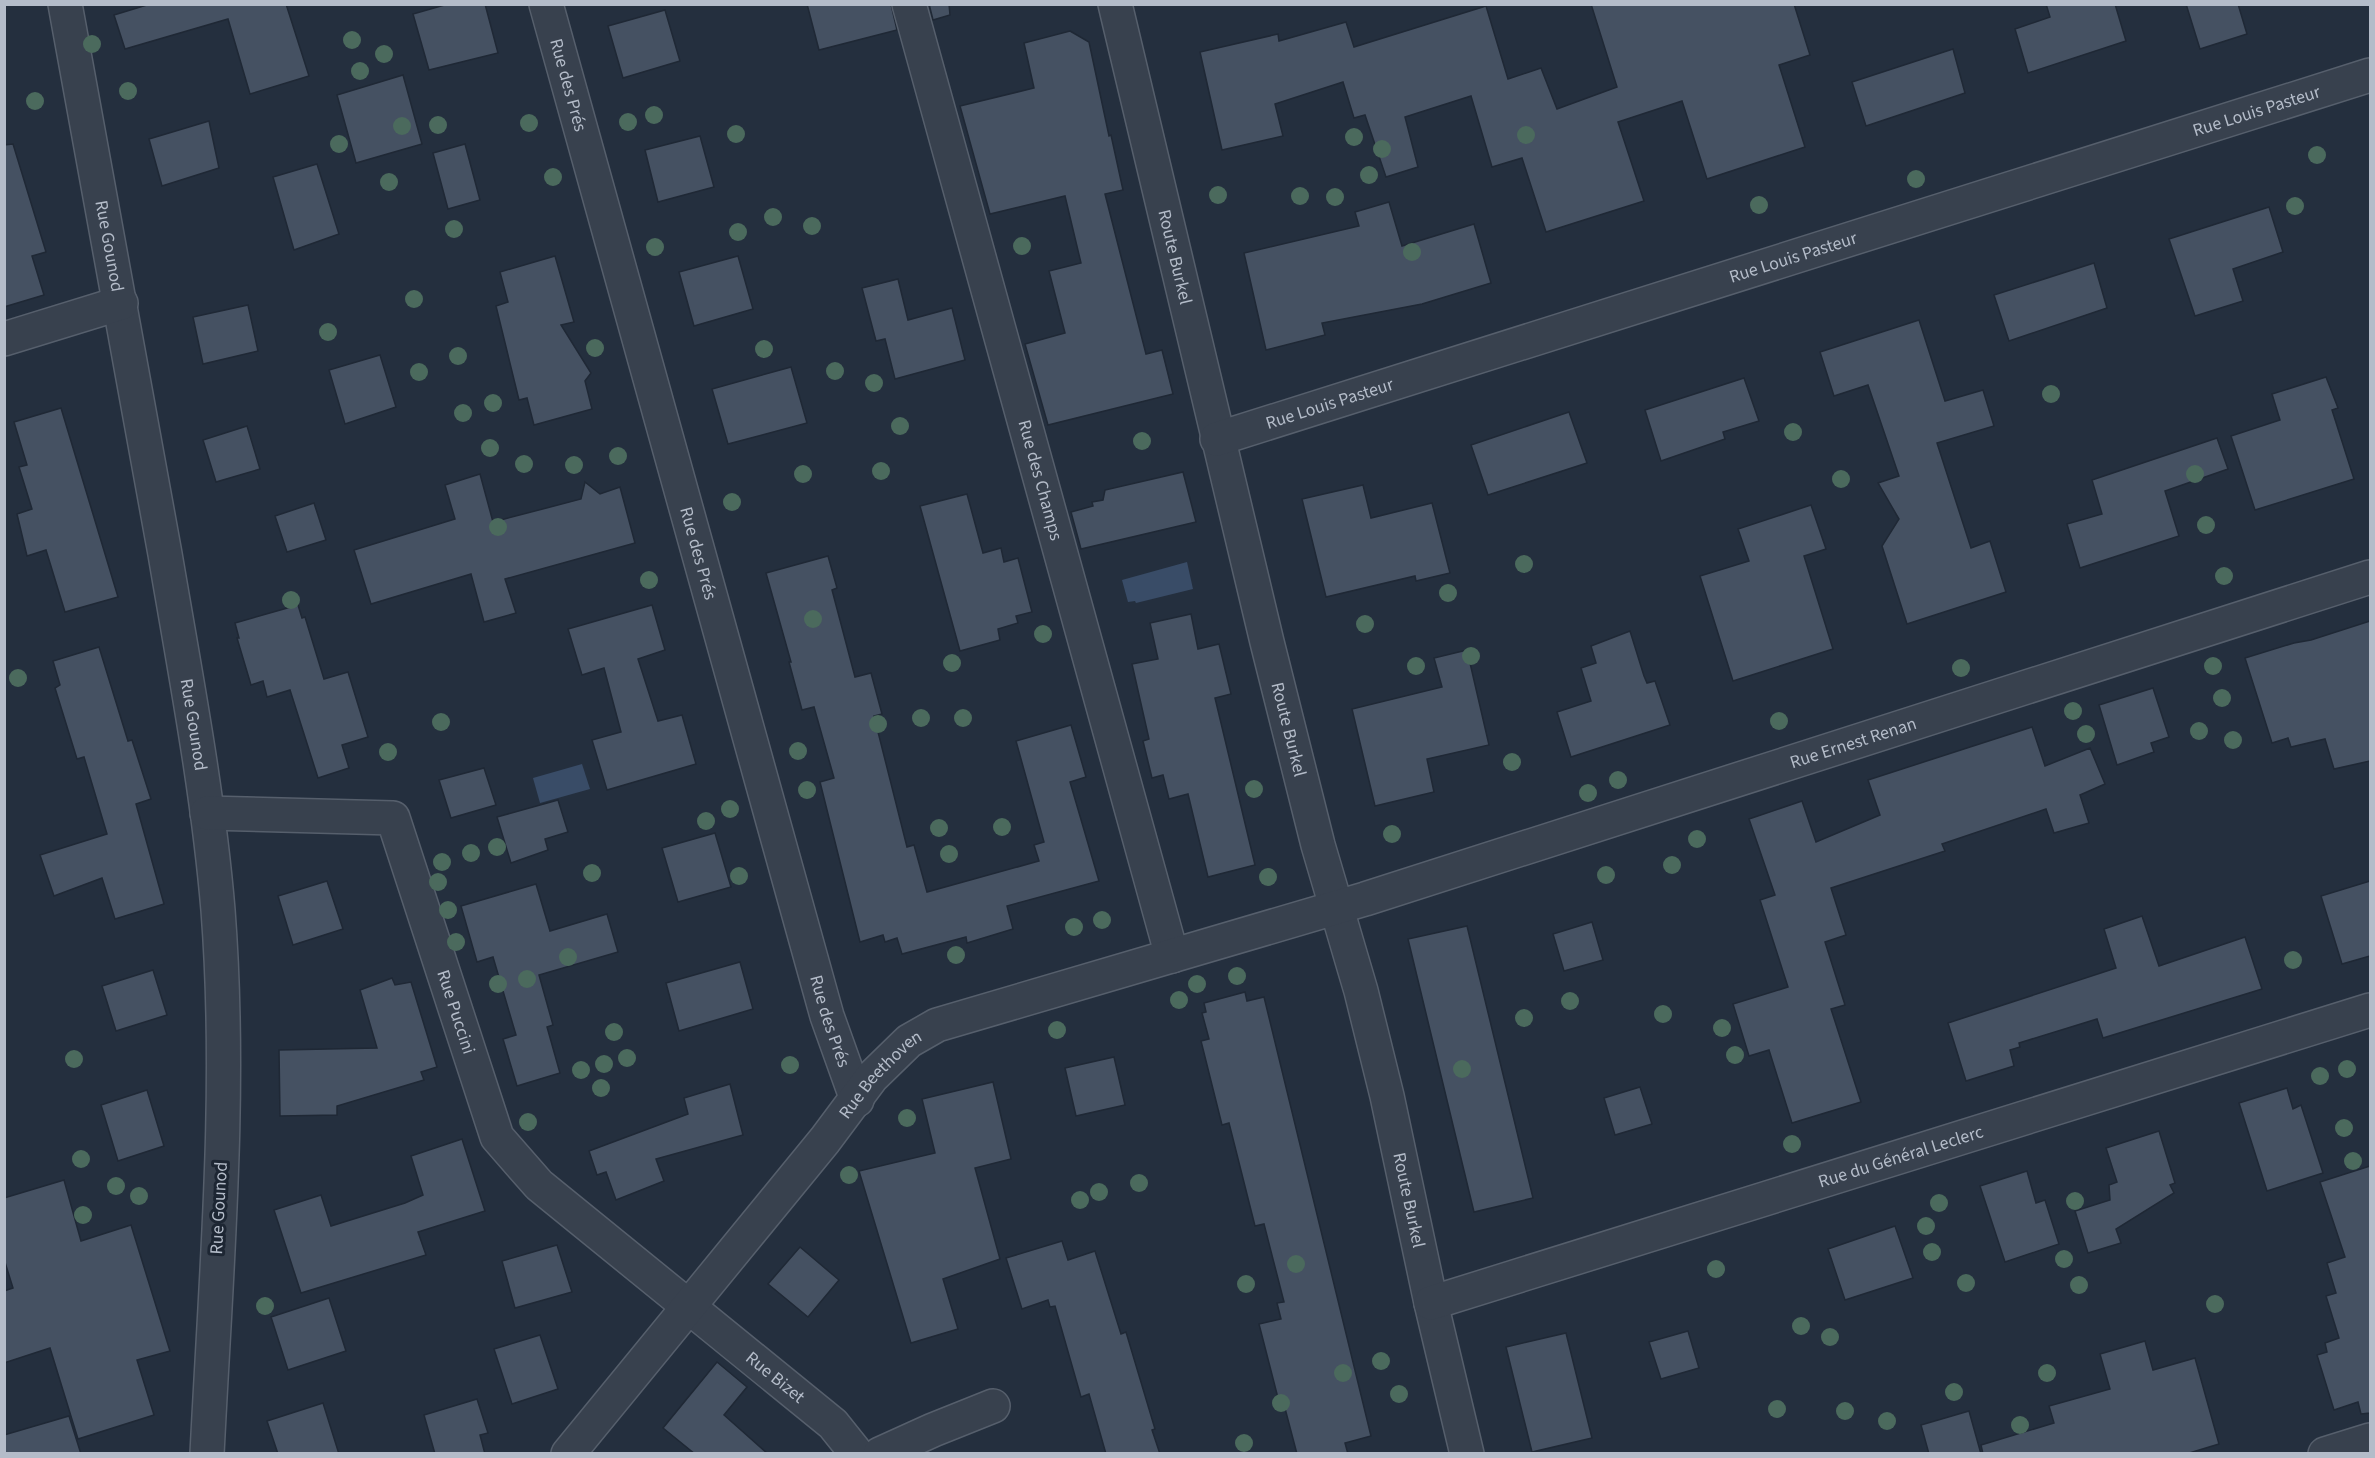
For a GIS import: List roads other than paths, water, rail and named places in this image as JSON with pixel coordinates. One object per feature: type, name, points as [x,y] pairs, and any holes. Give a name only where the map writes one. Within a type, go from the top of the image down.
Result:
[{"type":"street","name":"Rue Gounod","points":[[65,4],[121,303],[207,813],[218,910],[225,1083],[207,1454]]},
{"type":"street","name":"Rue des Prés","points":[[546,4],[827,1016],[857,1100]]},
{"type":"street","name":"Rue des Champs","points":[[909,4],[1172,956]]},
{"type":"street","name":"Route Burkel","points":[[1118,5],[1217,439],[1335,909],[1361,991],[1387,1096],[1431,1303],[1467,1454]]},
{"type":"street","name":"Rue Louis Pasteur","points":[[1217,439],[2370,75]]},
{"type":"street","points":[[4,339],[121,303]]},
{"type":"street","name":"Rue Ernest Renan","points":[[1335,909],[2370,577]]},
{"type":"street","name":"Rue Puccini","points":[[207,813],[393,818],[497,1137],[539,1185],[689,1306]]},
{"type":"street","name":"Rue Beethoven","points":[[568,1454],[857,1100],[872,1077],[909,1041],[937,1025],[1335,909]]},
{"type":"street","name":"Rue du Général Leclerc","points":[[1431,1303],[2370,1010]]},
{"type":"street","name":"Rue Bizet","points":[[689,1306],[832,1424],[856,1454]]},
{"type":"street","points":[[880,1454],[993,1406]]},
{"type":"street","points":[[2325,1454],[2370,1440]]},
{"type":"water","points":[[1187,562],[1193,589],[1136,603],[1135,601],[1128,602],[1122,580]]},
{"type":"water","points":[[582,764],[590,789],[540,803],[533,778]]}]
